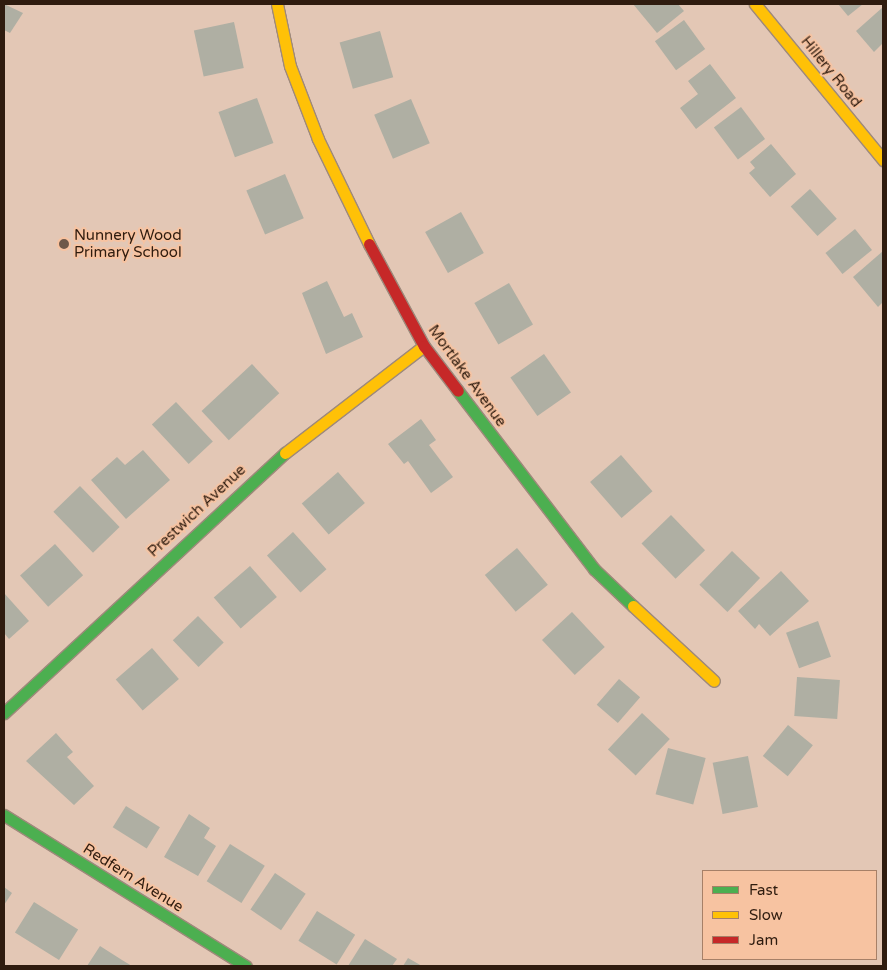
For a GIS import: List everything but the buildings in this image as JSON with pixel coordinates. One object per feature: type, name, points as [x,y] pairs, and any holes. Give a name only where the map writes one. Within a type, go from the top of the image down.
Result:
[{"type":"street","name":"Mortlake Avenue","points":[[278,4],[290,66],[318,139],[351,211],[424,346],[594,570],[714,681]]},
{"type":"street","name":"Hillery Road","points":[[755,4],[883,160]]},
{"type":"street","name":"Prestwich Avenue","points":[[4,714],[267,467],[424,346]]},
{"type":"street","name":"Redfern Avenue","points":[[4,815],[246,966]]},
{"type":"traffic: fast","points":[[458,391],[594,569],[633,606]]},
{"type":"traffic: fast","points":[[4,713],[285,453]]},
{"type":"traffic: fast","points":[[4,815],[246,966]]},
{"type":"traffic: slow","points":[[277,4],[290,66],[318,139],[369,244]]},
{"type":"traffic: slow","points":[[755,4],[883,160]]},
{"type":"traffic: slow","points":[[285,453],[424,346]]},
{"type":"traffic: slow","points":[[633,606],[714,681]]},
{"type":"traffic: jam","points":[[369,244],[424,346],[458,391]]},
{"type":"place","name":"Nunnery Wood Primary School","points":[[64,244]]}]
